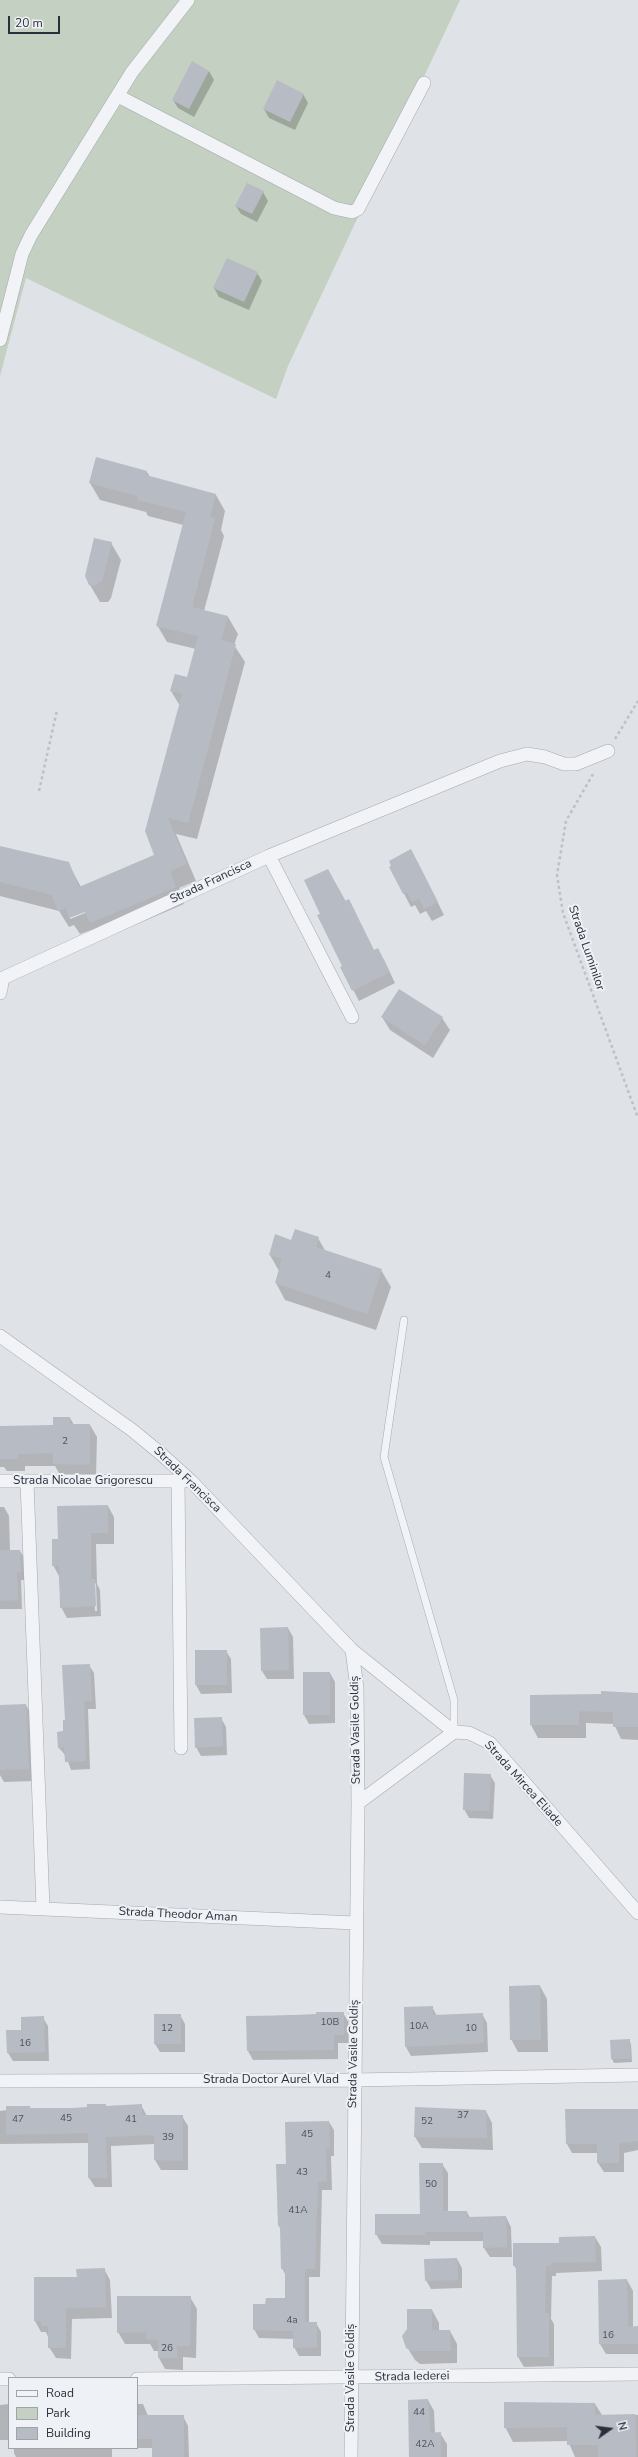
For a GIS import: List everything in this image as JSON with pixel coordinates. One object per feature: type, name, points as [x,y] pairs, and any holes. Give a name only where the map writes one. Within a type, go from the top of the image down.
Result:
[{"type":"street","points":[[0,340],[22,254],[31,234],[132,72],[188,0]]},
{"type":"street","points":[[118,96],[334,208],[352,212],[358,209],[424,83]]},
{"type":"street","points":[[352,1017],[269,856],[512,756],[527,754],[545,757],[564,764],[576,764],[608,751]]},
{"type":"street","name":"Strada Francisca","points":[[0,993],[3,978],[269,856]]},
{"type":"street","name":"Strada Francisca","points":[[0,1336],[132,1430],[185,1481],[352,1650]]},
{"type":"street","name":"Strada Nicolae Grigorescu","points":[[0,1481],[185,1481]]},
{"type":"street","points":[[27,1481],[43,1908]]},
{"type":"street","points":[[181,1748],[185,1481]]},
{"type":"street","name":"Strada Mircea Eliade","points":[[352,1650],[454,1732],[469,1733],[490,1743],[638,1913]]},
{"type":"street","name":"Strada Vasile Goldiș","points":[[351,2457],[353,2080],[358,1803],[357,1688],[352,1650]]},
{"type":"street","points":[[358,1803],[454,1732]]},
{"type":"street","name":"Strada Theodor Aman","points":[[0,1907],[355,1923]]},
{"type":"street","name":"Strada Doctor Aurel Vlad","points":[[0,2081],[353,2080],[638,2075]]},
{"type":"street","name":"Strada Iederei","points":[[138,2379],[638,2374]]},
{"type":"lane","points":[[404,1320],[384,1457],[454,1700],[454,1732]]},
{"type":"path","name":"Strada Luminilor","points":[[638,701],[566,821],[557,875],[563,914],[638,1118]]},
{"type":"path","points":[[39,791],[57,710]]},
{"type":"green space","points":[[0,0],[460,0],[288,366],[276,399],[26,278],[0,376]]},
{"type":"building","points":[[192,61],[209,71],[189,109],[172,100]]},
{"type":"building","points":[[277,80],[304,94],[290,122],[263,109]]},
{"type":"building","points":[[247,183],[264,191],[252,214],[235,206]]},
{"type":"building","points":[[227,258],[258,272],[244,302],[213,288]]},
{"type":"building","points":[[96,457],[147,471],[146,475],[216,494],[210,517],[215,518],[192,607],[228,616],[221,640],[236,644],[188,823],[168,818],[187,864],[170,871],[176,887],[90,923],[85,912],[69,918],[66,908],[58,911],[52,895],[0,882],[0,846],[69,862],[79,887],[154,855],[145,831],[182,694],[170,691],[175,674],[187,677],[198,636],[156,626],[186,512],[137,500],[138,496],[89,483]]},
{"type":"building","points":[[94,538],[112,542],[102,581],[95,586],[89,585],[85,576]]},
{"type":"building","points":[[411,849],[438,902],[424,909],[419,898],[412,902],[407,892],[403,894],[389,867],[391,866],[389,861]]},
{"type":"building","points":[[328,869],[345,901],[349,899],[374,950],[378,948],[390,972],[352,991],[340,967],[342,966],[317,915],[320,914],[304,880]]},
{"type":"building","points":[[399,989],[443,1017],[425,1045],[381,1017]]},
{"type":"building","points":[[295,1229],[319,1237],[316,1247],[382,1269],[367,1314],[275,1283],[282,1259],[269,1255],[275,1234],[291,1240]]},
{"type":"building","points":[[53,1417],[70,1417],[70,1424],[90,1424],[90,1465],[53,1464],[53,1453],[18,1454],[18,1459],[0,1459],[0,1426],[53,1425]]},
{"type":"building","points":[[108,1505],[108,1533],[91,1533],[91,1579],[95,1579],[96,1606],[60,1608],[59,1565],[52,1566],[52,1539],[58,1539],[57,1506]]},
{"type":"building","points":[[0,1550],[20,1550],[21,1572],[17,1572],[18,1600],[0,1601]]},
{"type":"building","points":[[288,1627],[289,1670],[261,1671],[260,1628]]},
{"type":"building","points":[[195,1650],[227,1650],[227,1685],[195,1685]]},
{"type":"building","points":[[90,1664],[92,1701],[84,1701],[86,1761],[65,1762],[64,1748],[58,1748],[57,1732],[63,1731],[63,1720],[65,1720],[62,1665]]},
{"type":"building","points":[[303,1672],[330,1672],[330,1715],[303,1715]]},
{"type":"building","points":[[601,1691],[638,1693],[638,1727],[613,1727],[613,1712],[579,1711],[579,1725],[530,1725],[530,1695],[601,1694]]},
{"type":"building","points":[[26,1704],[29,1769],[0,1770],[0,1705]]},
{"type":"building","points":[[222,1717],[223,1746],[195,1748],[194,1718]]},
{"type":"building","points":[[464,1773],[491,1774],[489,1811],[463,1810]]},
{"type":"building","points":[[540,1985],[541,2040],[510,2040],[509,1986]]},
{"type":"building","points":[[433,2006],[433,2015],[483,2013],[484,2043],[405,2047],[404,2007]]},
{"type":"building","points":[[316,2012],[344,2012],[344,2035],[334,2035],[334,2050],[247,2051],[246,2016],[316,2015]]},
{"type":"building","points":[[154,2014],[181,2014],[181,2044],[154,2044]]},
{"type":"building","points":[[44,2016],[45,2052],[7,2053],[6,2030],[21,2030],[21,2017]]},
{"type":"building","points":[[630,2039],[630,2059],[611,2059],[610,2040]]},
{"type":"building","points":[[87,2104],[106,2104],[106,2106],[142,2104],[142,2115],[183,2115],[183,2161],[154,2160],[154,2135],[106,2137],[107,2178],[88,2178],[88,2133],[6,2135],[6,2106],[30,2106],[30,2108],[72,2108],[87,2107]]},
{"type":"building","points":[[415,2107],[486,2110],[487,2138],[414,2137]]},
{"type":"building","points":[[565,2109],[638,2109],[638,2141],[619,2143],[619,2163],[597,2163],[597,2144],[566,2144]]},
{"type":"building","points":[[329,2121],[330,2148],[326,2148],[327,2181],[318,2182],[315,2269],[305,2269],[305,2322],[317,2322],[317,2347],[293,2348],[293,2331],[253,2330],[253,2304],[265,2304],[266,2298],[285,2298],[285,2269],[281,2269],[280,2226],[278,2226],[276,2164],[286,2164],[285,2122]]},
{"type":"building","points":[[419,2163],[443,2163],[443,2211],[467,2211],[467,2217],[506,2216],[507,2247],[483,2248],[483,2232],[425,2232],[425,2235],[375,2235],[375,2214],[420,2214]]},
{"type":"building","points":[[595,2236],[596,2262],[551,2263],[551,2266],[546,2266],[545,2313],[549,2313],[549,2357],[517,2357],[516,2266],[513,2266],[513,2243],[559,2243],[559,2237]]},
{"type":"building","points":[[457,2258],[458,2280],[425,2281],[424,2259]]},
{"type":"building","points":[[105,2268],[106,2307],[66,2308],[66,2348],[48,2348],[48,2326],[41,2326],[41,2321],[34,2321],[34,2277],[77,2277],[76,2269]]},
{"type":"building","points":[[627,2279],[628,2327],[638,2326],[638,2344],[599,2344],[598,2280]]},
{"type":"building","points":[[117,2296],[191,2296],[190,2346],[177,2346],[177,2358],[158,2358],[158,2340],[146,2339],[146,2332],[117,2333]]},
{"type":"building","points":[[407,2309],[432,2309],[432,2330],[450,2330],[451,2351],[412,2351],[406,2348],[402,2336],[407,2329]]},
{"type":"building","points":[[428,2399],[430,2433],[441,2432],[441,2457],[409,2457],[408,2400]]},
{"type":"building","points":[[504,2402],[595,2403],[595,2415],[635,2414],[636,2457],[598,2457],[598,2445],[567,2445],[567,2427],[504,2428]]},
{"type":"building","points":[[138,2415],[184,2415],[184,2457],[152,2457],[152,2439],[138,2439]]}]
